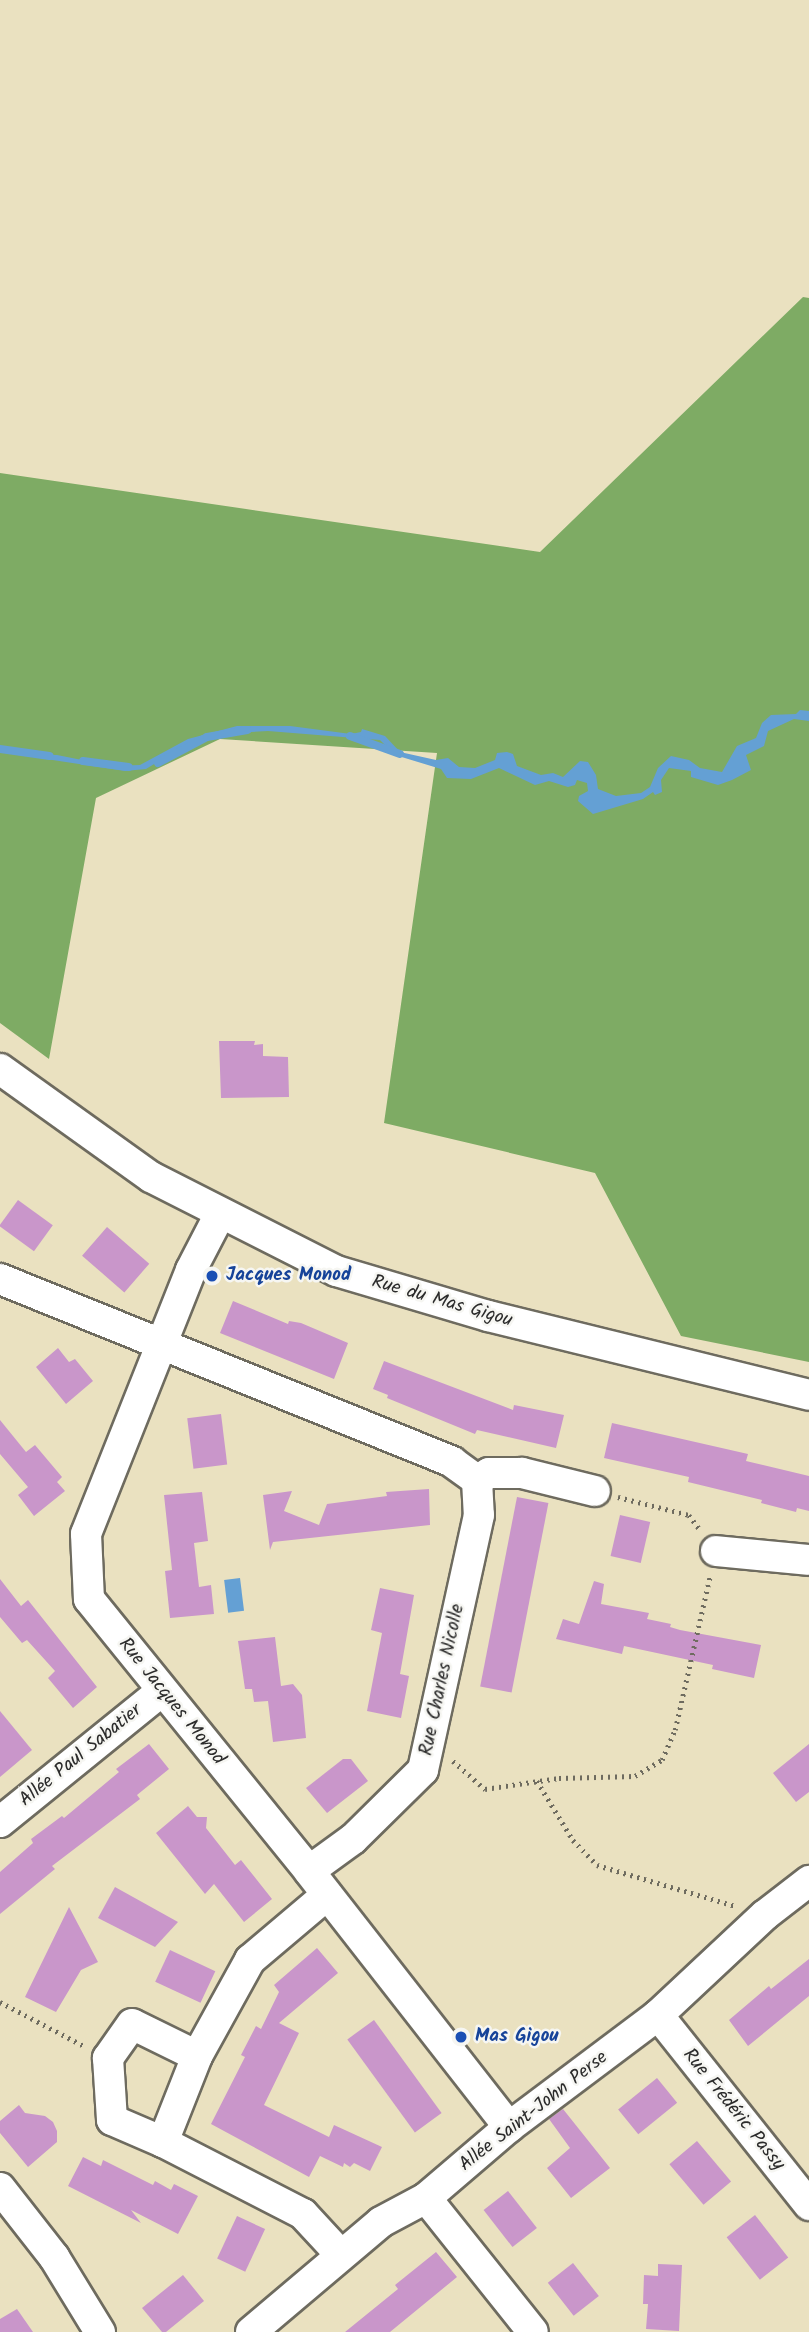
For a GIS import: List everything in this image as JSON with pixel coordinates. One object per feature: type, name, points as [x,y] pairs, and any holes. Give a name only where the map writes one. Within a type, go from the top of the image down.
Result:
[{"type":"street","name":"Rue du Mas Gigou","points":[[0,1069],[151,1177],[336,1271],[488,1316],[809,1395]]},
{"type":"street","name":"Rue Jacques Monod","points":[[220,1214],[191,1270],[86,1534],[89,1599],[309,1871],[509,2127]]},
{"type":"street","points":[[0,1279],[162,1347],[452,1462],[477,1480],[489,1472],[522,1473],[595,1491]]},
{"type":"street","name":"Rue Charles Nicolle","points":[[309,1871],[353,1839],[423,1770],[479,1515],[477,1480]]},
{"type":"street","points":[[716,1551],[809,1560]]},
{"type":"street","name":"Allée Paul Sabatier","points":[[0,1822],[162,1691]]},
{"type":"street","name":"Allée Saint-John Perse","points":[[251,2332],[381,2222],[426,2199],[509,2127],[658,2015],[765,1915],[809,1881]]},
{"type":"street","points":[[163,2143],[197,2056],[250,1960],[327,1895]]},
{"type":"street","name":"Rue Frédéric Passy","points":[[658,2015],[809,2205]]},
{"type":"street","points":[[197,2056],[132,2024],[108,2058],[112,2120],[303,2214],[340,2254]]},
{"type":"street","points":[[0,2188],[54,2257],[100,2332]]},
{"type":"street","points":[[426,2199],[533,2332]]},
{"type":"path","points":[[428,1748],[452,1760],[485,1789],[537,1781],[635,1776],[662,1760],[675,1730],[716,1551],[689,1515],[595,1491]]},
{"type":"path","points":[[537,1781],[573,1840],[597,1865],[765,1915]]},
{"type":"path","points":[[0,2002],[108,2058]]},
{"type":"green space","points":[[803,297],[809,298],[809,1362],[681,1336],[595,1173],[384,1123],[437,753],[220,739],[96,798],[49,1059],[0,1023],[0,473],[540,552]]},
{"type":"water","points":[[800,710],[809,711],[809,721],[794,719],[768,731],[764,746],[746,755],[751,770],[732,780],[718,785],[691,777],[691,771],[669,768],[661,780],[662,792],[655,795],[653,792],[643,799],[593,814],[578,801],[579,796],[588,791],[587,783],[577,780],[575,785],[568,787],[549,781],[535,785],[499,768],[471,779],[447,778],[441,769],[395,755],[380,740],[268,731],[217,734],[187,744],[146,769],[125,771],[0,752],[0,746],[18,754],[57,755],[112,766],[140,765],[188,739],[237,726],[290,726],[351,734],[361,732],[362,729],[385,736],[400,752],[436,760],[448,758],[459,767],[475,768],[495,760],[497,753],[507,752],[513,754],[517,766],[541,775],[553,773],[563,777],[580,761],[588,762],[596,775],[598,789],[616,796],[641,793],[650,787],[658,768],[671,756],[689,760],[700,768],[722,772],[737,746],[756,738],[762,723],[771,715],[796,714]]},
{"type":"water","points":[[240,1578],[244,1611],[228,1613],[224,1580]]},
{"type":"building","points":[[219,1041],[255,1041],[254,1045],[263,1044],[263,1056],[288,1057],[289,1097],[221,1098]]},
{"type":"building","points":[[18,1200],[53,1225],[34,1251],[0,1226]]},
{"type":"building","points":[[107,1227],[149,1264],[124,1292],[82,1256]]},
{"type":"building","points":[[233,1301],[288,1324],[289,1321],[301,1323],[348,1343],[334,1379],[220,1333]]},
{"type":"building","points":[[58,1348],[69,1362],[75,1359],[93,1381],[66,1404],[36,1367]]},
{"type":"building","points":[[384,1361],[513,1410],[514,1405],[564,1415],[556,1448],[477,1430],[475,1434],[387,1398],[388,1395],[373,1389]]},
{"type":"building","points":[[221,1414],[227,1465],[193,1469],[187,1418]]},
{"type":"building","points":[[0,1420],[26,1452],[35,1445],[62,1477],[57,1482],[65,1491],[34,1516],[18,1495],[28,1487],[0,1454]]},
{"type":"building","points":[[612,1423],[748,1454],[746,1461],[809,1476],[809,1511],[797,1508],[796,1512],[761,1503],[762,1500],[688,1482],[689,1477],[604,1458]]},
{"type":"building","points":[[429,1489],[430,1525],[273,1542],[270,1550],[263,1495],[292,1491],[284,1511],[319,1525],[327,1504],[387,1496],[386,1492]]},
{"type":"building","points":[[202,1492],[208,1541],[194,1543],[199,1587],[211,1585],[214,1614],[170,1618],[165,1571],[172,1570],[164,1495]]},
{"type":"building","points":[[517,1497],[548,1503],[512,1693],[480,1686]]},
{"type":"building","points":[[620,1515],[650,1522],[641,1563],[611,1556]]},
{"type":"building","points":[[0,1579],[21,1606],[28,1600],[97,1687],[73,1708],[48,1678],[55,1671],[27,1640],[22,1643],[0,1617]]},
{"type":"building","points":[[594,1581],[604,1584],[601,1604],[649,1613],[647,1619],[671,1624],[670,1627],[680,1630],[761,1645],[754,1678],[712,1669],[713,1665],[624,1646],[622,1654],[556,1639],[563,1619],[579,1624]]},
{"type":"building","points":[[380,1588],[414,1595],[400,1674],[409,1676],[401,1718],[367,1711],[382,1633],[371,1630]]},
{"type":"building","points":[[275,1637],[281,1686],[293,1684],[302,1695],[306,1738],[273,1742],[268,1701],[254,1702],[252,1689],[245,1689],[238,1641]]},
{"type":"building","points":[[0,1711],[32,1750],[0,1777]]},
{"type":"building","points":[[149,1744],[169,1769],[137,1795],[140,1799],[52,1866],[55,1869],[0,1914],[0,1872],[33,1843],[31,1839],[62,1816],[64,1818],[119,1772],[116,1769]]},
{"type":"building","points":[[809,1744],[809,1792],[796,1802],[773,1773]]},
{"type":"building","points":[[343,1759],[351,1759],[368,1781],[327,1813],[306,1788]]},
{"type":"building","points":[[188,1806],[197,1817],[207,1817],[206,1828],[235,1865],[241,1860],[272,1899],[244,1922],[214,1884],[205,1894],[156,1833]]},
{"type":"building","points":[[115,1887],[178,1922],[155,1947],[98,1918]]},
{"type":"building","points":[[69,1907],[98,1962],[81,1970],[56,2012],[25,1997]]},
{"type":"building","points":[[317,1948],[338,1973],[279,2023],[299,2033],[264,2105],[329,2137],[334,2125],[382,2147],[370,2171],[354,2163],[350,2167],[344,2163],[343,2167],[320,2156],[309,2177],[211,2124],[245,2057],[241,2055],[256,2026],[261,2029],[279,1992],[274,1985]]},
{"type":"building","points":[[170,1950],[215,1971],[201,2003],[155,1982]]},
{"type":"building","points":[[809,1959],[809,1996],[748,2046],[729,2020],[769,1986],[771,1989]]},
{"type":"building","points":[[374,2020],[442,2113],[415,2132],[347,2039]]},
{"type":"building","points":[[657,2078],[677,2103],[638,2134],[618,2109]]},
{"type":"building","points":[[19,2105],[25,2113],[45,2116],[53,2122],[57,2131],[57,2142],[28,2167],[0,2133],[0,2121]]},
{"type":"building","points":[[563,2109],[610,2168],[571,2198],[547,2168],[570,2148],[549,2119]]},
{"type":"building","points":[[697,2141],[731,2182],[703,2205],[669,2164]]},
{"type":"building","points":[[83,2157],[101,2166],[103,2160],[153,2185],[155,2181],[171,2190],[174,2184],[198,2196],[178,2234],[131,2210],[141,2223],[68,2186]]},
{"type":"building","points":[[508,2191],[537,2228],[513,2247],[484,2210]]},
{"type":"building","points":[[755,2215],[788,2258],[760,2280],[727,2237]]},
{"type":"building","points":[[237,2216],[265,2229],[245,2272],[217,2259]]},
{"type":"building","points":[[436,2252],[457,2277],[390,2332],[345,2332],[398,2289],[395,2285]]},
{"type":"building","points":[[573,2263],[599,2296],[574,2316],[548,2283]]},
{"type":"building","points":[[658,2264],[682,2265],[679,2331],[646,2329],[648,2304],[643,2304],[644,2275],[658,2276]]},
{"type":"building","points":[[183,2275],[204,2301],[166,2332],[162,2332],[142,2308]]},
{"type":"building","points":[[17,2309],[33,2332],[0,2332],[0,2319]]},
{"type":"waterway","points":[[158,763],[207,737],[247,730]]},
{"type":"waterway","points":[[350,736],[400,754]]},
{"type":"waterway","points":[[0,749],[50,756]]},
{"type":"waterway","points":[[83,761],[129,767]]},
{"type":"place","name":"Jacques Monod","points":[[212,1276]]},
{"type":"place","name":"Mas Gigou","points":[[461,2037]]}]
